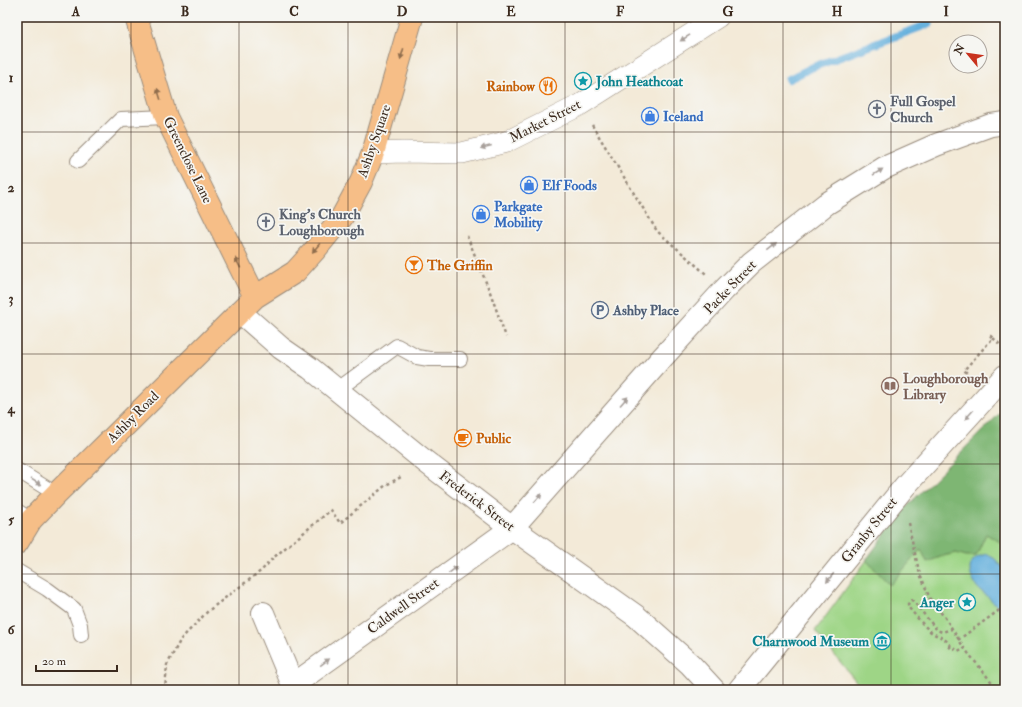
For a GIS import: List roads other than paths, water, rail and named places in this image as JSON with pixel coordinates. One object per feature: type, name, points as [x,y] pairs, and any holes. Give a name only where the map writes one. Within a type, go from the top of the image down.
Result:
[{"type":"main road","name":"Greenclose Lane","points":[[136,17],[166,117],[248,305]]},
{"type":"main road","name":"Ashby Square","points":[[248,305],[295,272],[342,217],[361,182],[373,152],[412,17]]},
{"type":"main road","name":"Ashby Road","points":[[17,542],[24,516],[56,494],[248,305]]},
{"type":"street","name":"Market Street","points":[[373,152],[462,154],[506,142],[580,105],[718,17]]},
{"type":"street","name":"Packe Street","points":[[512,528],[724,290],[752,263],[826,204],[884,168],[943,142],[991,125],[1005,123]]},
{"type":"street","name":"Frederick Street","points":[[248,305],[281,348],[310,368],[426,462],[512,528],[636,616],[690,664],[714,690]]},
{"type":"street","name":"Granby Street","points":[[739,690],[893,500],[1005,376]]},
{"type":"street","name":"Caldwell Street","points":[[289,688],[512,528]]},
{"type":"street","points":[[263,613],[289,688]]},
{"type":"lane","points":[[78,160],[121,119],[166,117]]},
{"type":"lane","points":[[337,390],[397,346],[417,357],[429,359],[460,359]]},
{"type":"lane","points":[[17,470],[56,494]]},
{"type":"lane","points":[[17,571],[47,589],[74,609],[80,625],[81,635]]},
{"type":"water","points":[[987,554],[995,559],[1005,570],[1005,617],[996,605],[980,591],[971,576],[970,566],[972,562],[975,558]]},
{"type":"waterway","points":[[789,79],[813,67],[929,24]]},
{"type":"place","name":"John Heathcoat","points":[[583,81]]},
{"type":"place","name":"Rainbow","points":[[548,86]]},
{"type":"place","name":"Full Gospel Church","points":[[877,109]]},
{"type":"place","name":"Iceland","points":[[650,116]]},
{"type":"place","name":"Elf Foods","points":[[529,185]]},
{"type":"place","name":"Parkgate Mobility","points":[[481,214]]},
{"type":"place","name":"King's Church Loughborough","points":[[266,222]]},
{"type":"place","name":"The Griffin","points":[[414,265]]},
{"type":"place","name":"Ashby Place","points":[[600,310]]},
{"type":"place","name":"Loughborough Library","points":[[890,386]]},
{"type":"place","name":"Public","points":[[463,438]]},
{"type":"place","name":"Anger","points":[[967,602]]},
{"type":"place","name":"Charnwood Museum","points":[[882,641]]}]
